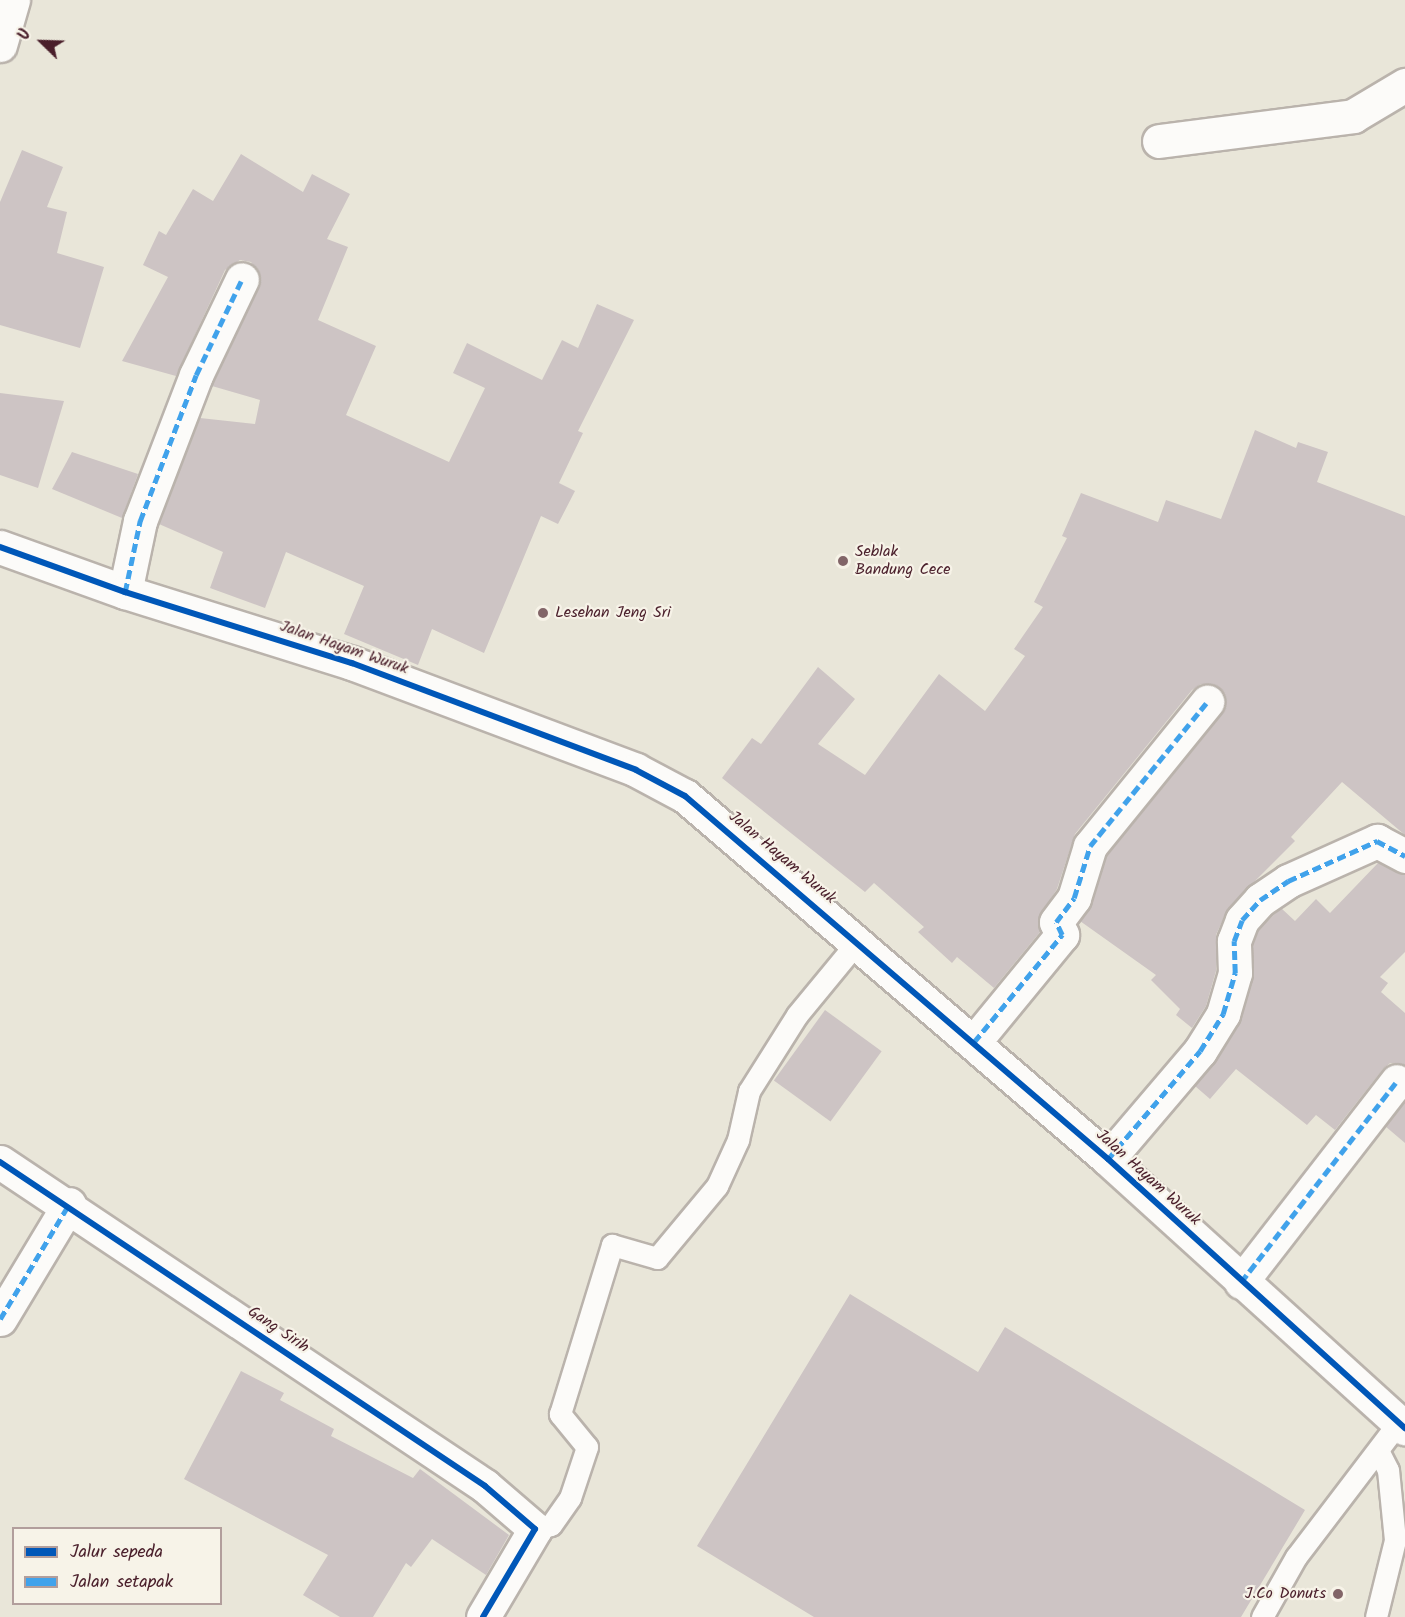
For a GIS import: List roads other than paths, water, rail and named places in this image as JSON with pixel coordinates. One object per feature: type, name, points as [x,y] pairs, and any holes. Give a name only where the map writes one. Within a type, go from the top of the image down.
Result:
[{"type":"street","points":[[0,45],[13,0]]},
{"type":"street","points":[[1159,141],[1353,116],[1405,85]]},
{"type":"street","points":[[125,592],[140,521],[196,375],[242,279]]},
{"type":"street","name":"Jalan Hayam Wuruk","points":[[0,547],[125,592],[352,663],[636,770],[685,796],[858,941],[1108,1159],[1241,1282],[1402,1425]]},
{"type":"street","points":[[974,1042],[1062,936],[1056,922],[1074,898],[1090,846],[1207,702]]},
{"type":"street","points":[[1108,1159],[1200,1051],[1223,1014],[1235,972],[1234,942],[1242,920],[1260,900],[1288,881],[1377,841],[1405,856]]},
{"type":"street","points":[[1241,1282],[1396,1082]]},
{"type":"street","name":"Gang Sirih","points":[[0,1162],[69,1204],[484,1486],[535,1529]]},
{"type":"street","points":[[0,1318],[69,1204]]},
{"type":"street","points":[[483,1617],[535,1529]]},
{"type":"lane","points":[[535,1529],[551,1525],[570,1498],[587,1447],[560,1414],[612,1245],[657,1258],[717,1186],[738,1140],[749,1091],[797,1015],[858,941]]},
{"type":"lane","points":[[1262,1617],[1296,1557],[1378,1450],[1402,1425]]},
{"type":"lane","points":[[1377,1617],[1395,1540],[1388,1470],[1378,1450]]},
{"type":"place","name":"Seblak Bandung Cece","points":[[843,561]]},
{"type":"place","name":"Lesehan Jeng Sri","points":[[543,613]]},
{"type":"place","name":"J.Co Donuts","points":[[1338,1594]]}]
